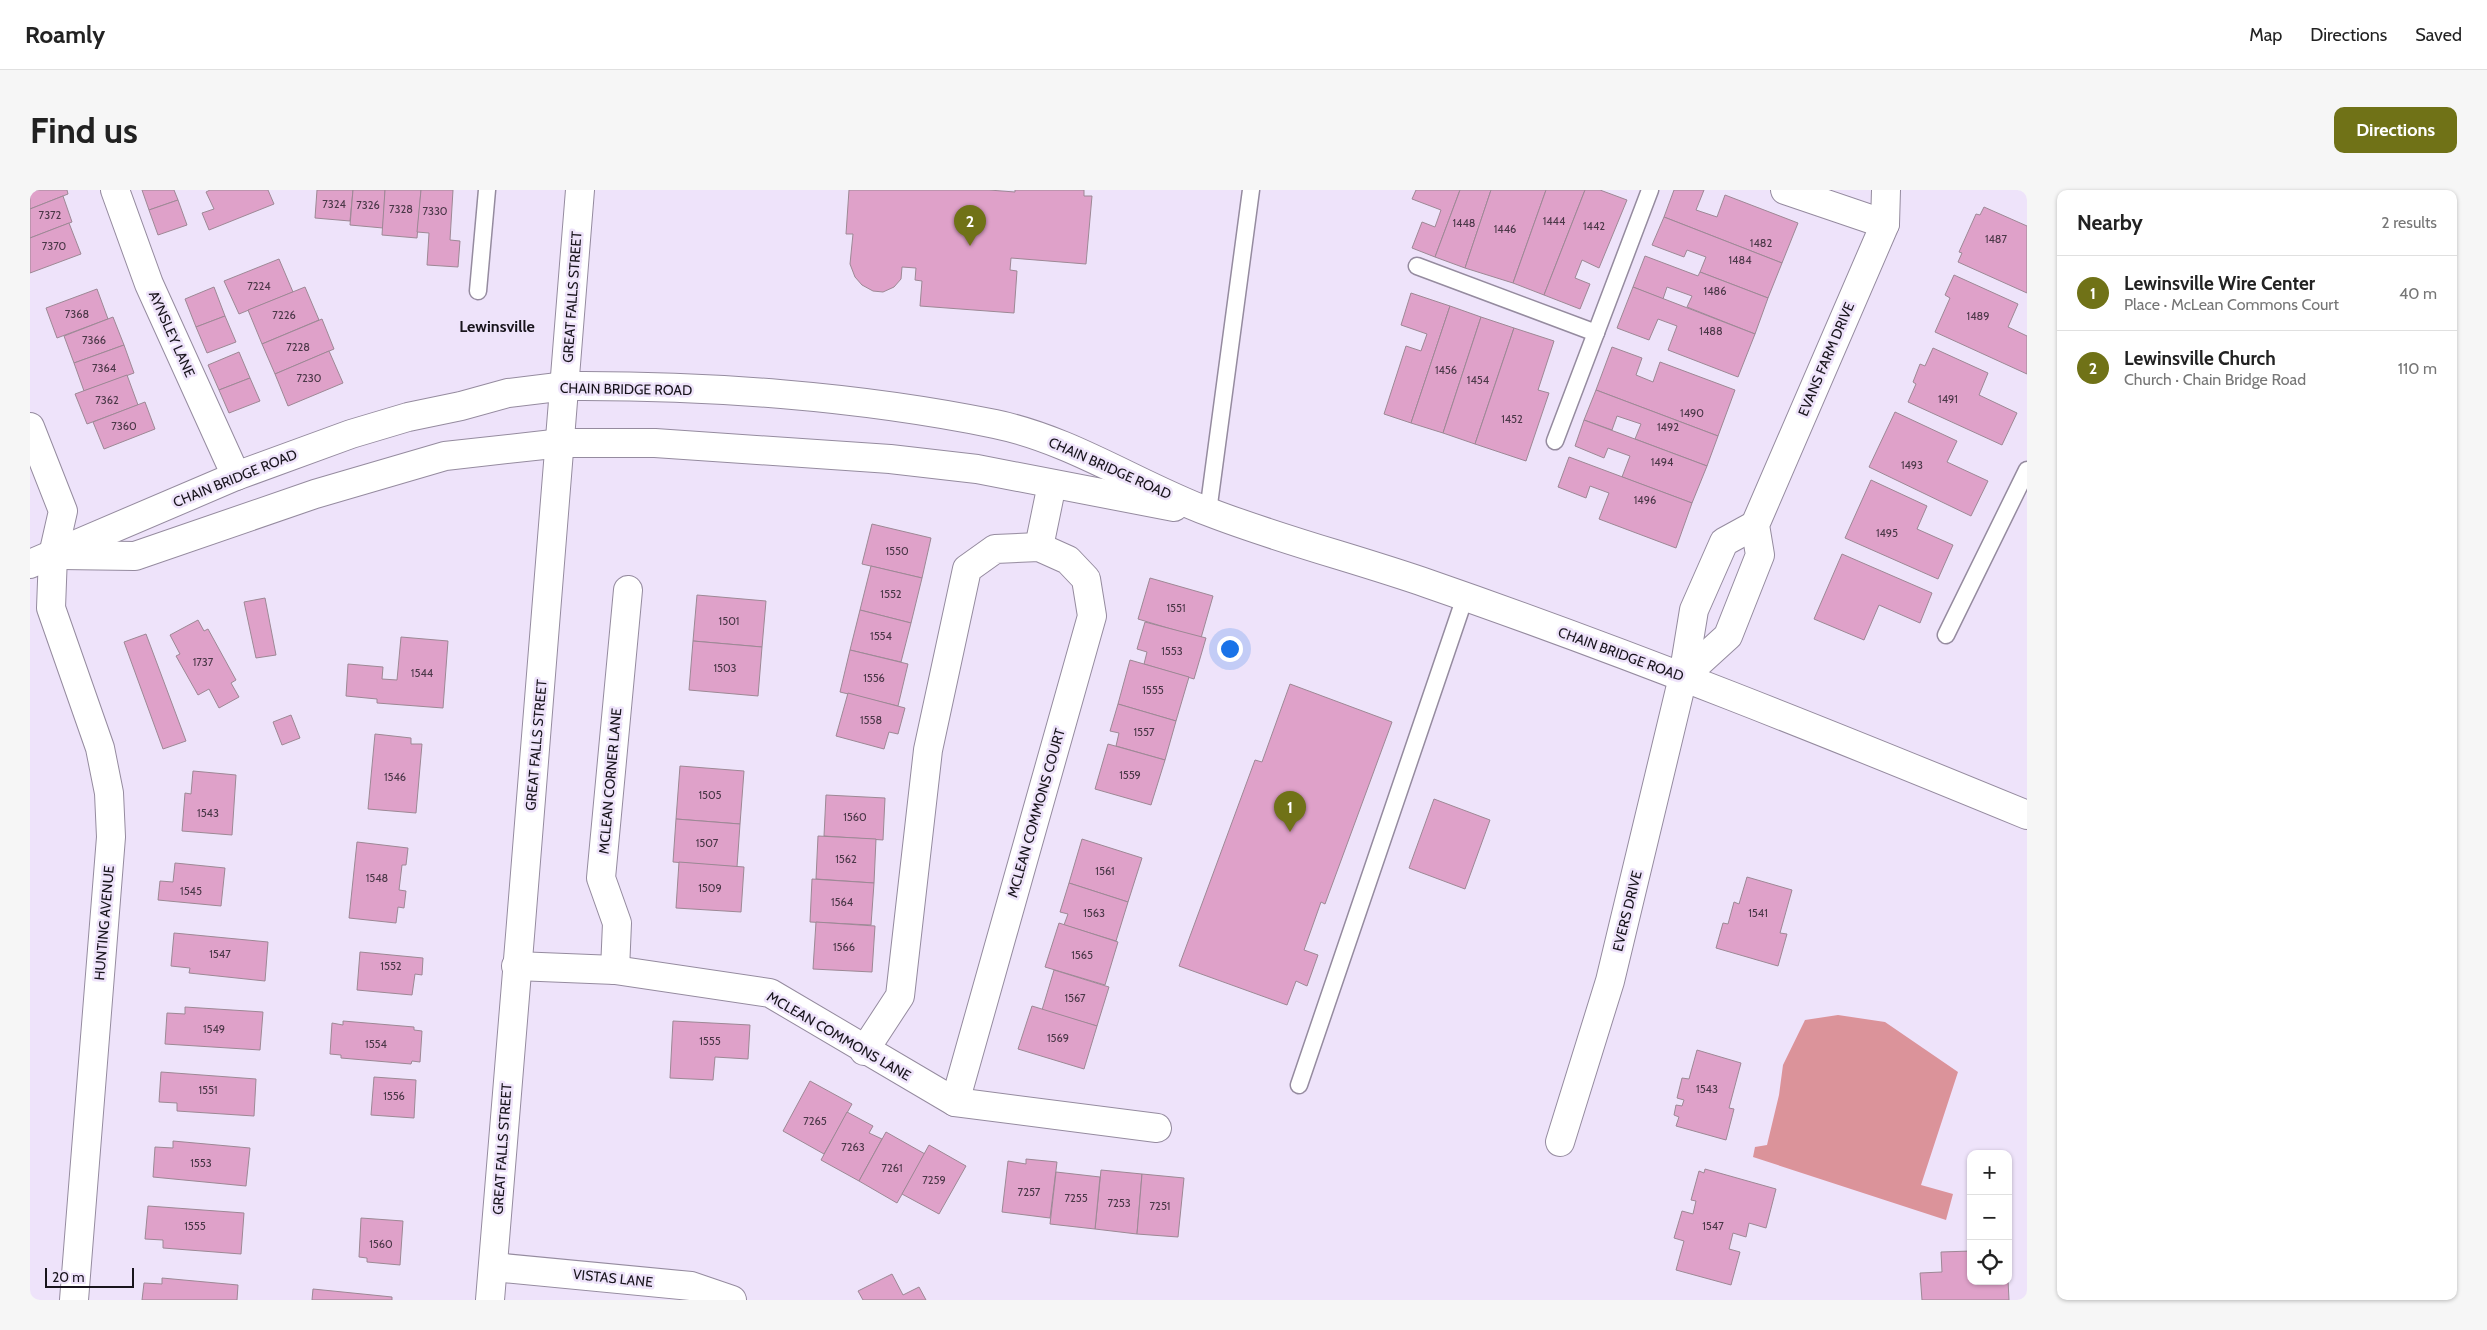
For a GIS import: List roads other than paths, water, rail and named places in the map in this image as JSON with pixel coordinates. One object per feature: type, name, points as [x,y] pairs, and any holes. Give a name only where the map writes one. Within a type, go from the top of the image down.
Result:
[{"type":"street","name":"AYNSLEY LANE","points":[[115,190],[149,284],[236,476]]},
{"type":"street","name":"GREAT FALLS STREET","points":[[490,1300],[516,966],[562,443],[580,190]]},
{"type":"street","points":[[1785,190],[1885,224]]},
{"type":"street","name":"EVANS FARM DRIVE","points":[[1754,524],[1885,224],[1886,190]]},
{"type":"street","name":"CHAIN BRIDGE ROAD","points":[[42,560],[236,476],[351,434],[408,417],[461,406],[508,393],[566,386],[647,386],[726,391],[914,410],[999,425],[1063,445],[1208,512],[1465,597],[1683,678],[2027,815]]},
{"type":"street","name":"HUNTING AVENUE","points":[[30,427],[63,511],[42,560],[51,608],[100,748],[109,793],[111,837],[74,1300]]},
{"type":"street","name":"CHAIN BRIDGE ROAD","points":[[42,560],[135,556],[315,494],[445,456],[562,443],[655,443],[890,459],[977,469],[1208,512]]},
{"type":"street","points":[[1039,547],[1052,484]]},
{"type":"street","points":[[1754,524],[1760,555],[1728,636],[1683,678],[1694,610],[1724,542],[1754,524]]},
{"type":"street","name":"MCLEAN COMMONS COURT","points":[[864,1050],[900,996],[928,750],[967,569],[995,549],[1039,547],[1068,560],[1086,579],[1092,616],[955,1102]]},
{"type":"street","name":"MCLEAN CORNER LANE","points":[[615,970],[617,923],[601,878],[628,590]]},
{"type":"street","name":"EVERS DRIVE","points":[[1560,1142],[1610,981],[1683,678]]},
{"type":"street","name":"MCLEAN COMMONS LANE","points":[[516,966],[615,970],[770,993],[955,1102],[1157,1128]]},
{"type":"street","name":"VISTAS LANE","points":[[493,1267],[691,1286],[732,1300]]},
{"type":"lane","points":[[478,291],[487,190]]},
{"type":"lane","points":[[1208,512],[1250,190]]},
{"type":"lane","points":[[1554,441],[1650,190]]},
{"type":"lane","points":[[1417,266],[1596,333]]},
{"type":"lane","points":[[1946,635],[2027,470]]},
{"type":"lane","points":[[1299,1085],[1465,597]]},
{"type":"place","name":"Lewinsville Church","points":[[970,246]]},
{"type":"place","name":"Lewinsville Wire Center","points":[[1290,832]]},
{"type":"district","name":"Lewinsville","points":[[497,326]]}]
